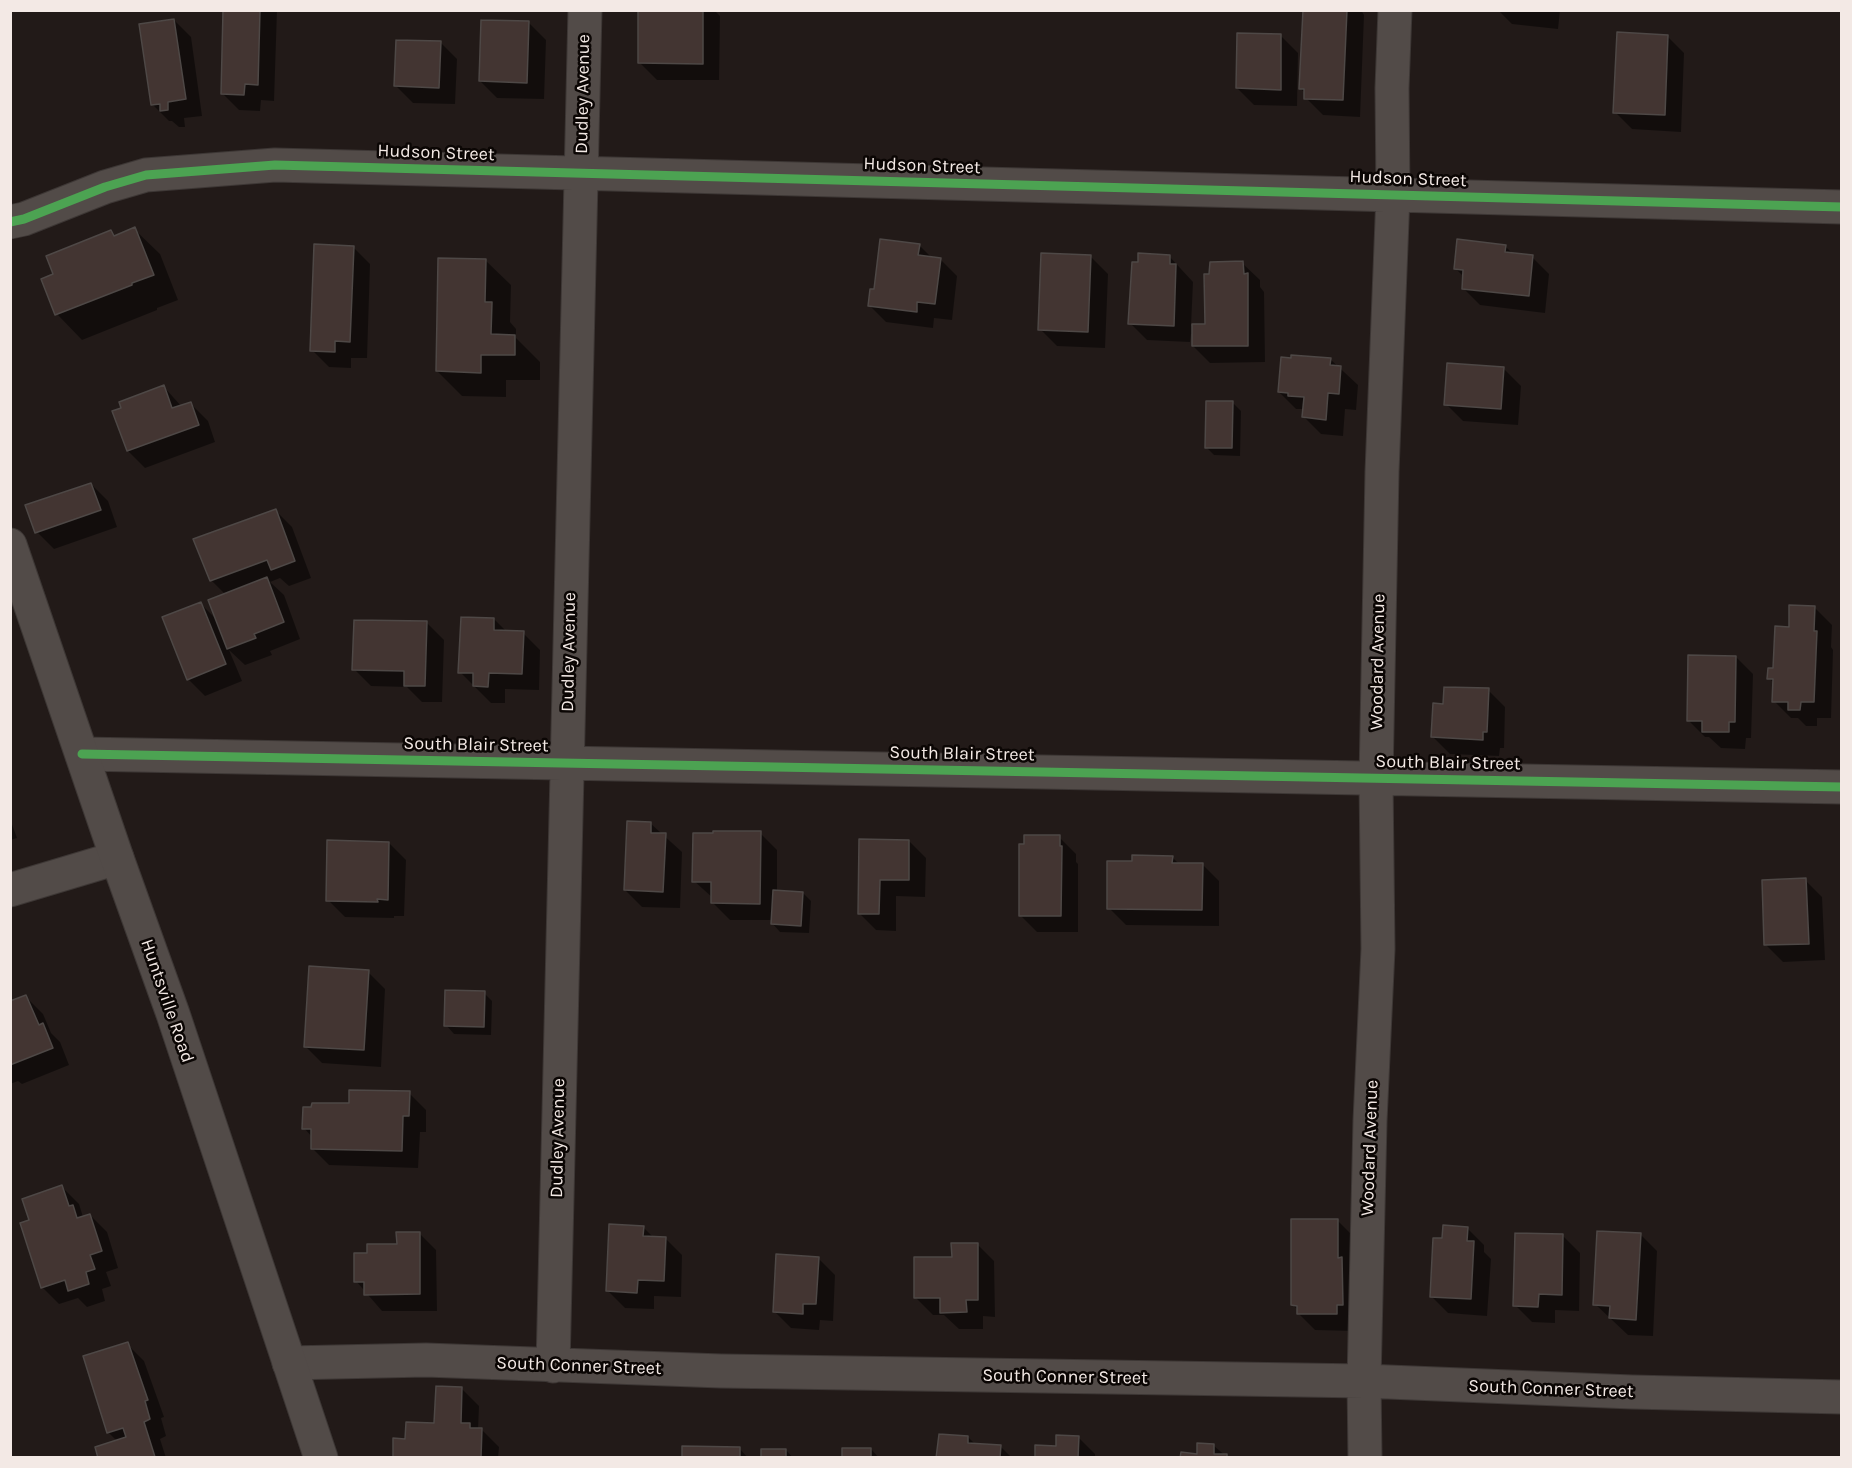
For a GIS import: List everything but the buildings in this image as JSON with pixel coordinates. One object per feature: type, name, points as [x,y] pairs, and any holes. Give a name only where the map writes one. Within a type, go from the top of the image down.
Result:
[{"type":"street","name":"Dudley Avenue","points":[[553,1366],[585,10]]},
{"type":"street","name":"Woodard Avenue","points":[[1365,1458],[1364,1381],[1370,1121],[1378,949],[1376,779],[1382,472],[1393,195],[1392,88],[1395,10]]},
{"type":"street","name":"Hudson Street","points":[[10,222],[24,219],[105,187],[146,175],[275,165],[1842,207]]},
{"type":"street","name":"Huntsville Road","points":[[10,545],[173,1014],[321,1458]]},
{"type":"street","name":"South Blair Street","points":[[82,754],[1842,787]]},
{"type":"street","points":[[10,890],[117,858]]},
{"type":"street","name":"South Conner Street","points":[[289,1363],[426,1360],[721,1371],[1364,1381],[1632,1392],[1842,1397]]},
{"type":"cycle path","points":[[10,222],[24,219],[105,187],[146,175],[275,165],[1842,207]]},
{"type":"cycle path","points":[[82,754],[1842,787]]}]
